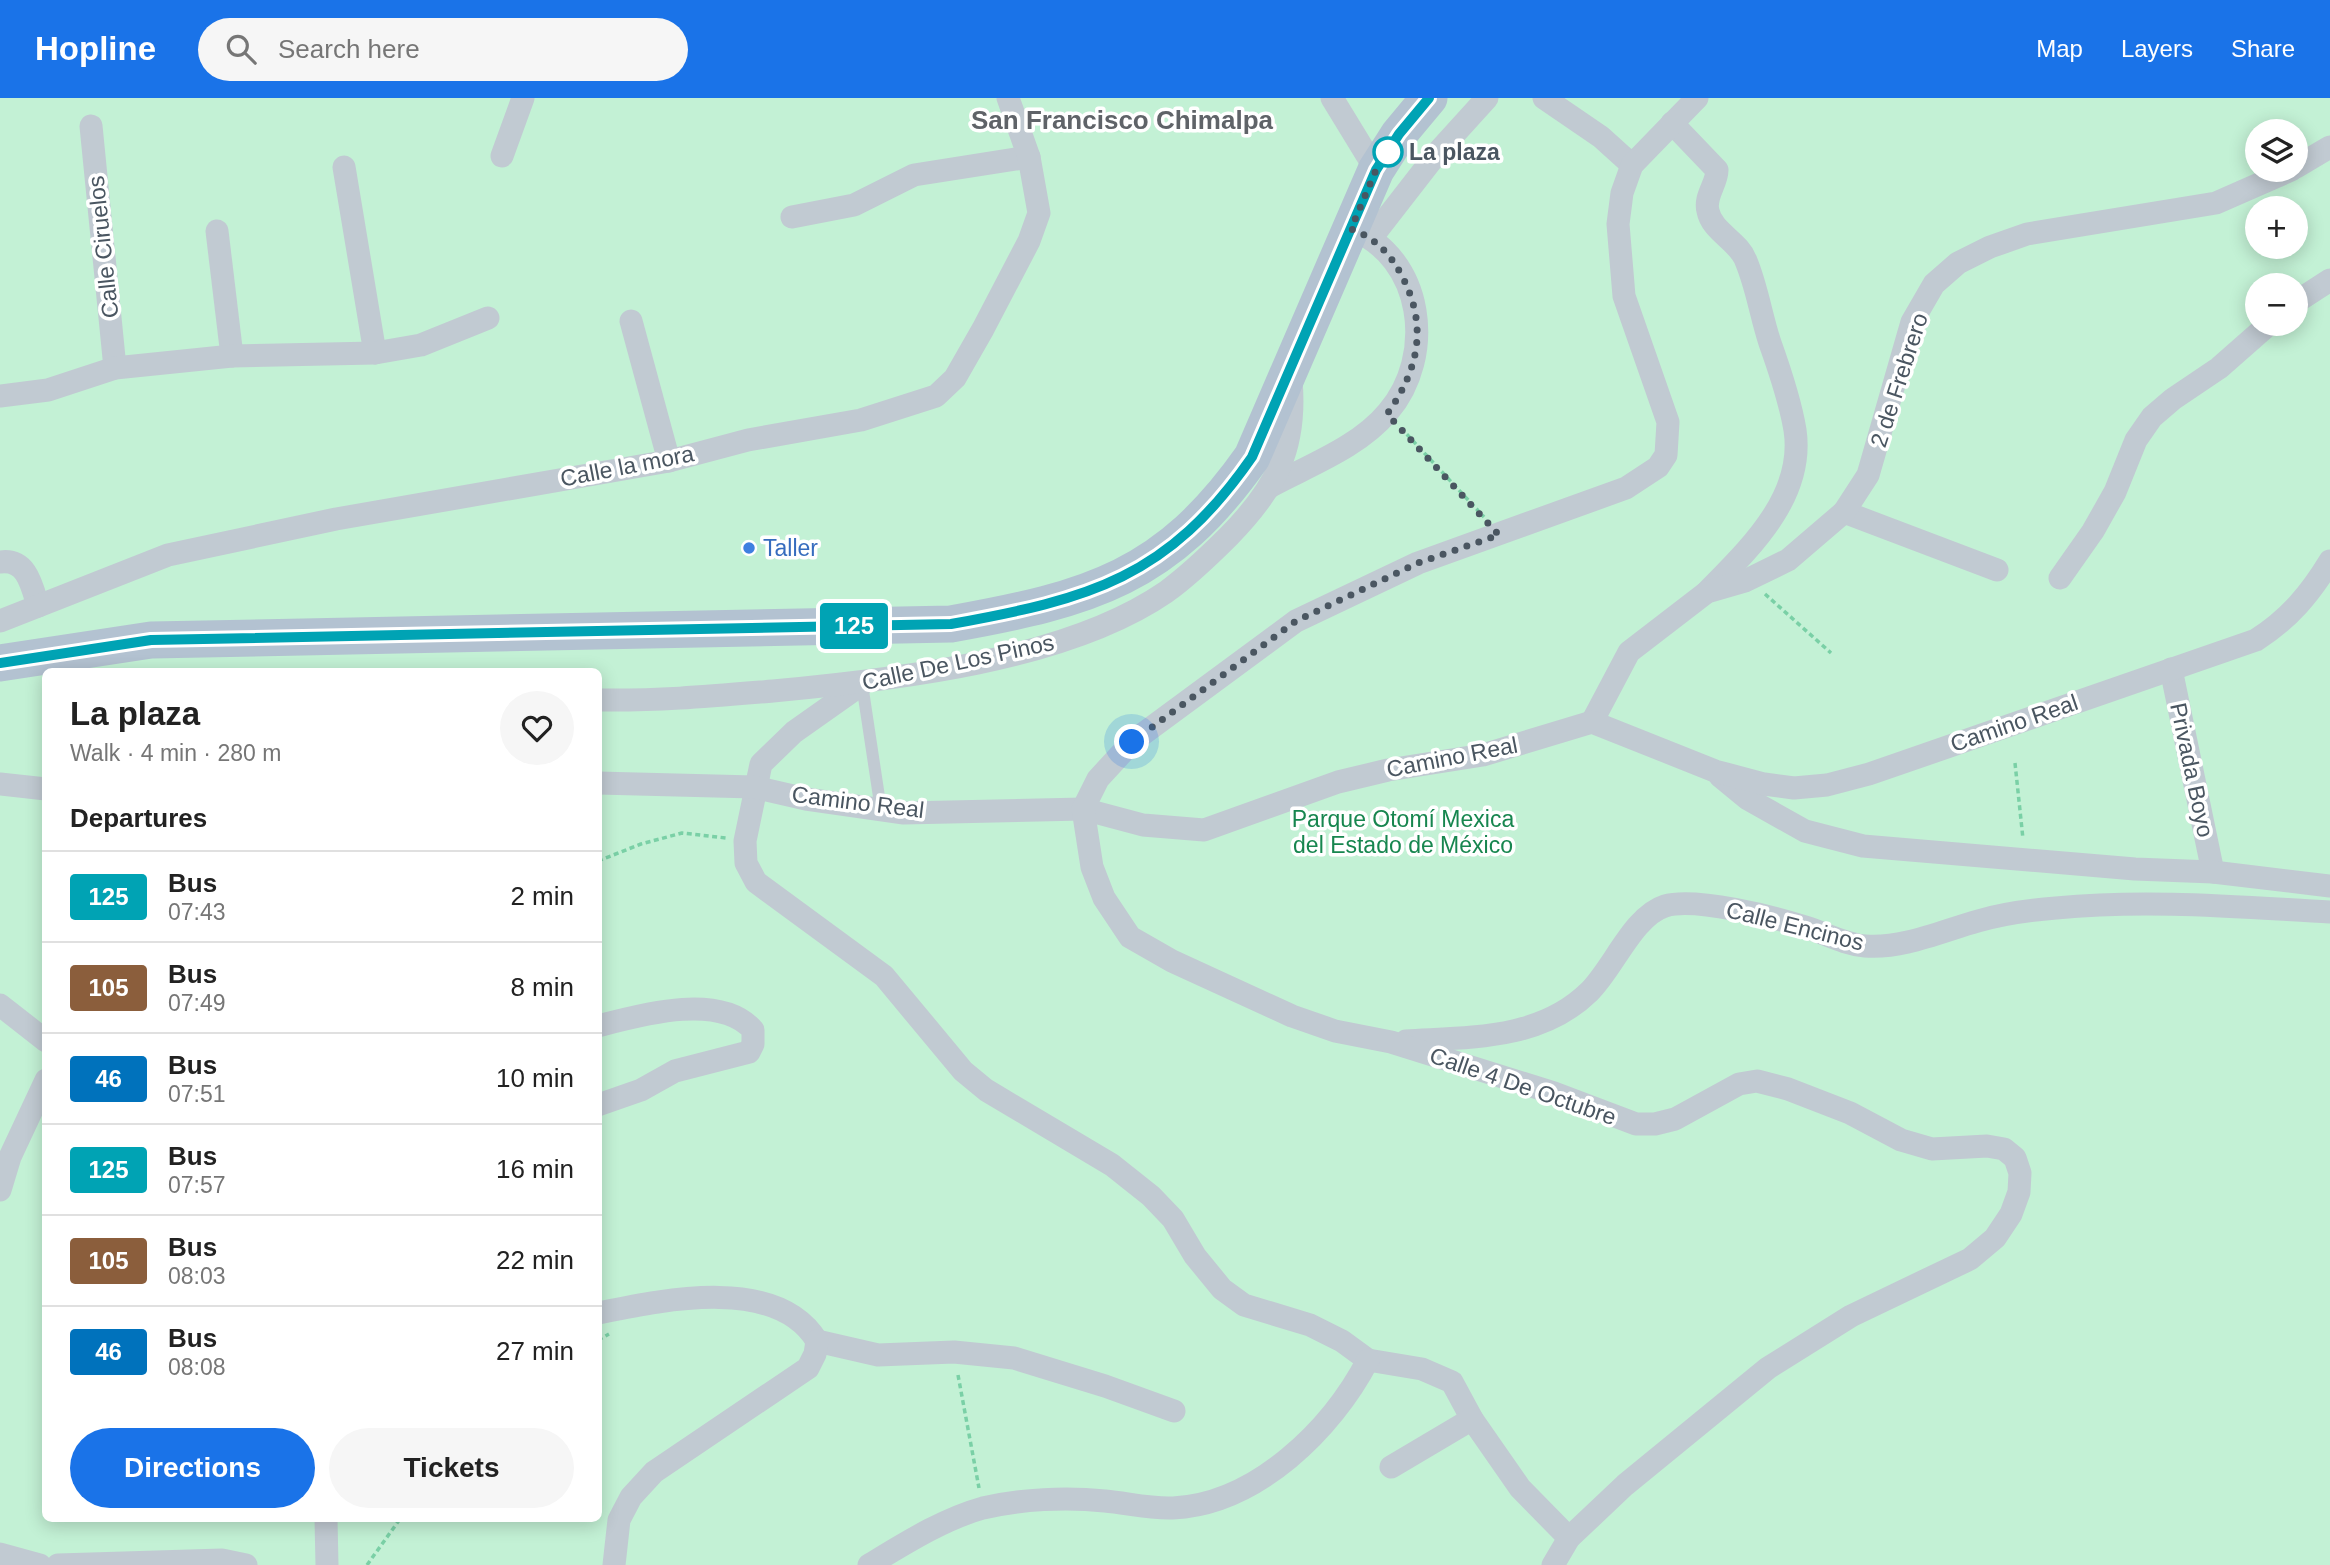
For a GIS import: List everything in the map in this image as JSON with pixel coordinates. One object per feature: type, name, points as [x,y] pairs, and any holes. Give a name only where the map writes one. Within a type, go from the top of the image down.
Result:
[{"type":"main road","points":[[0,663],[151,640],[951,624],[1019,612],[1090,591],[1149,563],[1197,526],[1227,492],[1252,457],[1291,372],[1362,233],[1376,170],[1399,134],[1429,98]]},
{"type":"street","points":[[502,156],[523,98]]},
{"type":"street","name":"Calle la mora","points":[[0,621],[168,555],[336,519],[669,461],[748,440],[861,421],[936,396],[955,378],[1029,242],[1039,213],[1029,157],[1008,98]]},
{"type":"street","points":[[1332,98],[1376,170]]},
{"type":"street","points":[[1271,486],[1337,452],[1387,414],[1412,370],[1418,316],[1414,299],[1395,263],[1362,233],[1487,98]]},
{"type":"street","points":[[1544,98],[1601,137],[1632,165]]},
{"type":"street","points":[[1083,809],[1098,779],[1132,742],[1296,621],[1418,563],[1626,488],[1651,473],[1666,454],[1668,422],[1624,296],[1618,224],[1622,193],[1632,165],[1697,98]]},
{"type":"street","points":[[1672,122],[1717,170],[1707,202],[1708,212],[1746,259],[1789,400],[1796,432],[1796,453],[1791,474],[1776,515],[1751,547],[1707,592]]},
{"type":"street","name":"Calle Ciruelos","points":[[91,126],[115,368]]},
{"type":"street","points":[[2308,160],[2330,147]]},
{"type":"street","points":[[792,217],[854,205],[914,175],[1029,157]]},
{"type":"street","points":[[344,167],[375,353]]},
{"type":"street","name":"2 de Frebrero","points":[[1592,722],[1629,652],[1707,592],[1745,582],[1788,560],[1844,513],[1868,475],[1912,322],[1934,285],[1958,264],[1990,247],[2026,234],[2216,203],[2264,182]]},
{"type":"street","points":[[217,231],[232,356]]},
{"type":"street","points":[[2308,294],[2330,279]]},
{"type":"street","points":[[0,396],[48,390],[115,368],[232,356],[375,353],[421,345],[488,318]]},
{"type":"street","points":[[631,321],[669,461]]},
{"type":"street","points":[[2060,578],[2093,531],[2115,492],[2136,440],[2152,417],[2173,399],[2219,368],[2255,336]]},
{"type":"street","name":"Calle De Los Pinos","points":[[602,700],[676,701],[862,684],[1037,649],[1106,623],[1165,593],[1221,545],[1246,519],[1271,486],[1290,440],[1293,403],[1291,372]]},
{"type":"street","points":[[1844,513],[1997,570]]},
{"type":"street","name":"Camino Real","points":[[602,783],[754,787],[806,799],[904,813],[1083,809],[1143,825],[1204,830],[1338,782],[1388,769],[1483,755],[1592,722],[1715,771],[1794,788],[1827,785],[1868,774],[2256,640],[2281,624],[2304,601],[2330,561]]},
{"type":"street","points":[[0,562],[15,562],[22,566],[38,606]]},
{"type":"street","name":"Privada Boyo","points":[[2171,669],[2213,872]]},
{"type":"street","points":[[862,684],[775,749],[761,764],[754,787],[745,841],[747,863],[756,882],[884,976],[963,1071],[986,1090],[1112,1165],[1151,1196],[1173,1219],[1195,1256],[1222,1289],[1244,1304],[1310,1325],[1342,1341],[1368,1360],[1441,1375],[1452,1382],[1472,1419],[1521,1488],[1569,1538],[1553,1565]]},
{"type":"street","points":[[1715,771],[1748,799],[1805,831],[1840,842],[1863,846],[2213,872],[2330,886]]},
{"type":"street","points":[[0,784],[42,789]]},
{"type":"street","name":"Calle 4 De Octubre","points":[[1083,809],[1092,867],[1104,898],[1130,936],[1172,961],[1292,1016],[1335,1031],[1391,1042],[1554,1093],[1636,1124],[1655,1124],[1675,1119],[1739,1084],[1757,1081],[1788,1089],[1850,1113],[1901,1140],[1932,1149],[1987,1146],[2004,1149],[2015,1158],[2021,1173],[2019,1192],[2011,1214],[1995,1238],[1970,1259],[1851,1316],[1768,1368],[1625,1485],[1569,1538]]},
{"type":"street","name":"Calle Encinos","points":[[1391,1042],[1521,1030],[1560,1015],[1591,991],[1645,918],[1662,906],[1681,902],[1717,907],[1804,927],[1838,940],[1865,946],[1895,944],[1981,920],[2055,908],[2184,902],[2330,912]]},
{"type":"street","points":[[0,1005],[42,1038]]},
{"type":"street","points":[[602,1025],[645,1014],[700,1010],[746,1021],[753,1030],[749,1052],[676,1071],[641,1090],[602,1104]]},
{"type":"street","points":[[0,1190],[10,1157],[42,1089]]},
{"type":"street","points":[[602,1312],[650,1302],[729,1298],[763,1303],[794,1314],[807,1324],[817,1341],[815,1354],[808,1368],[654,1472],[631,1497],[619,1520],[614,1565]]},
{"type":"street","points":[[817,1341],[878,1355],[954,1352],[1014,1358],[1105,1386],[1174,1412]]},
{"type":"street","points":[[869,1565],[915,1538],[983,1508],[1042,1500],[1102,1501],[1172,1508],[1199,1505],[1223,1497],[1291,1457],[1317,1434],[1353,1388],[1368,1360]]},
{"type":"street","points":[[1391,1467],[1472,1419]]},
{"type":"street","points":[[326,1522],[326,1555]]},
{"type":"street","points":[[0,1554],[40,1565]]},
{"type":"street","points":[[58,1565],[222,1560],[246,1565]]},
{"type":"lane","points":[[862,684],[881,810]]},
{"type":"path","points":[[1387,414],[1499,535]]},
{"type":"path","points":[[1745,582],[1776,601],[1831,653]]},
{"type":"path","points":[[2015,763],[2025,859]]},
{"type":"path","points":[[602,859],[641,844],[682,833],[745,841]]},
{"type":"path","points":[[954,1352],[983,1508]]},
{"type":"path","points":[[367,1565],[398,1522]]},
{"type":"green space","name":"Parque Otomí Mexica del Estado de México","points":[[0,98],[2330,98],[2330,1565],[0,1565]]},
{"type":"bus line","name":"125","points":[[0,663],[151,640],[951,624],[1053,604],[1090,591],[1149,563],[1197,526],[1227,492],[1252,457],[1376,170],[1399,134],[1429,98]]},
{"type":"place","name":"La plaza","points":[[1388,152]]},
{"type":"place","name":"Taller","points":[[749,548]]},
{"type":"district","name":"San Francisco Chimalpa","points":[[1122,120]]},
{"type":"route","points":[[1132,742],[1176,713],[1296,621],[1418,563],[1499,535],[1387,414],[1412,370],[1418,316],[1414,299],[1395,263],[1372,237],[1351,229],[1376,170],[1388,152]]}]
